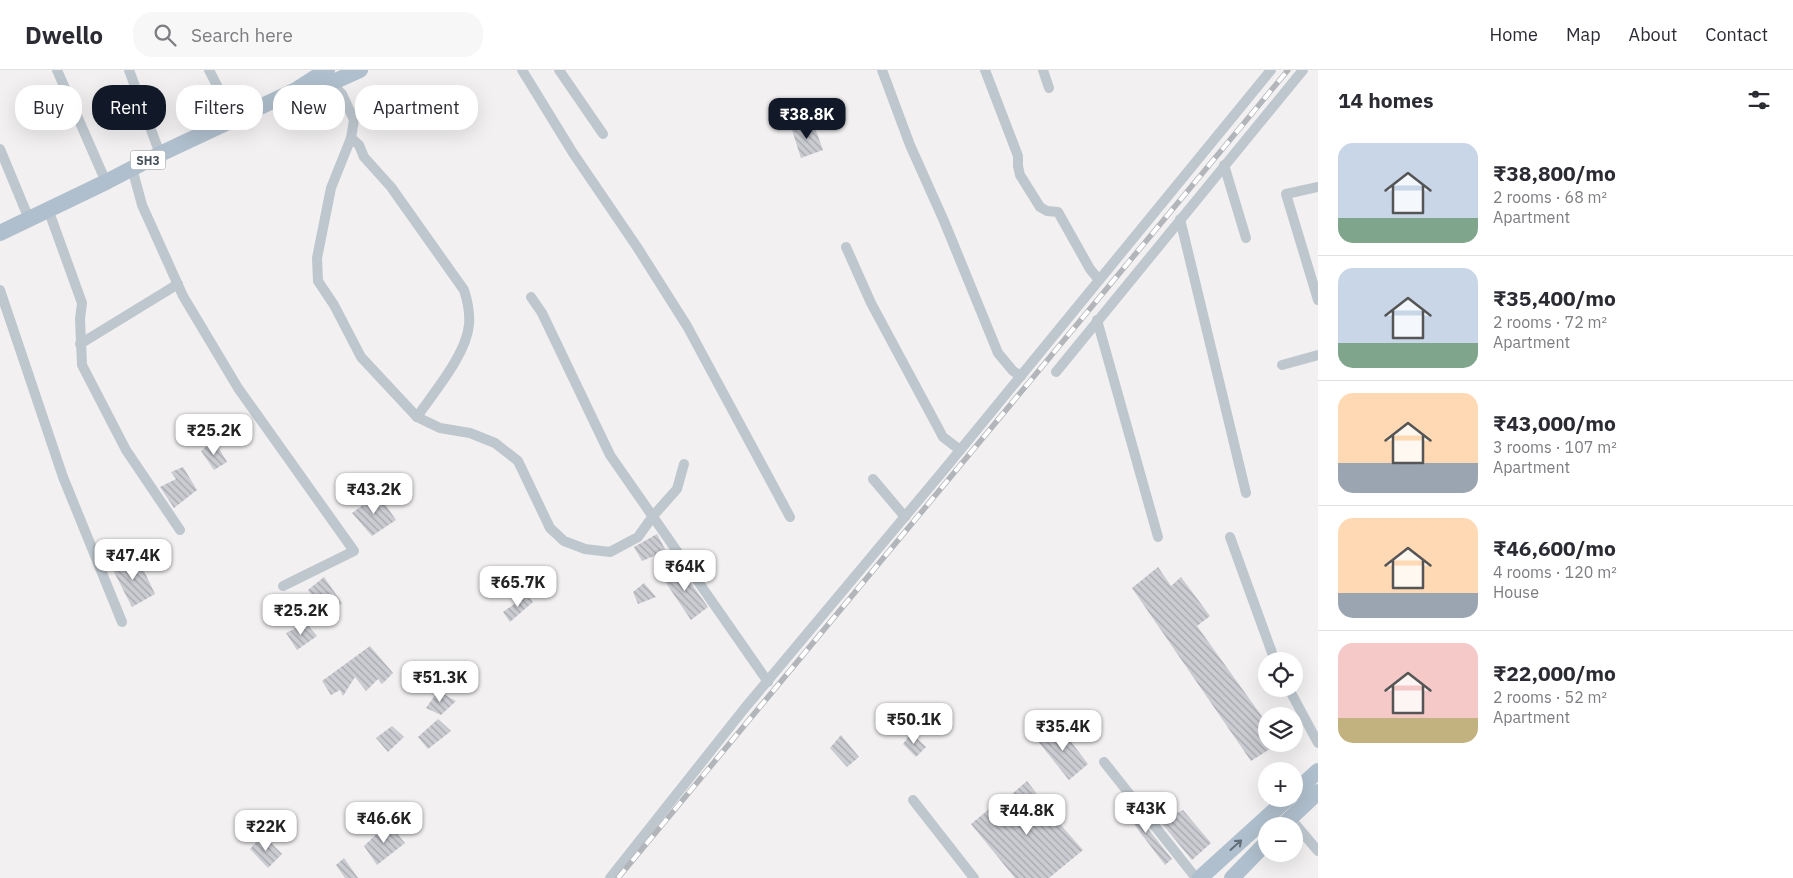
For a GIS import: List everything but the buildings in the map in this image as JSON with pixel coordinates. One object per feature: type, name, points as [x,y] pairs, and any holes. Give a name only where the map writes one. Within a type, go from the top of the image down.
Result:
[{"type":"main road","name":"SH3","points":[[263,105],[329,77],[360,70]]},
{"type":"main road","name":"SH3","points":[[0,233],[211,130]]},
{"type":"main road","points":[[1303,785],[1318,771]]},
{"type":"main road","points":[[1291,817],[1318,792]]},
{"type":"main road","points":[[1200,878],[1278,807]]},
{"type":"main road","points":[[1232,878],[1258,851]]},
{"type":"street","points":[[57,70],[106,182]]},
{"type":"street","points":[[129,70],[160,154]]},
{"type":"street","points":[[209,70],[217,85]]},
{"type":"street","points":[[522,70],[573,153],[637,247],[687,326],[790,517]]},
{"type":"street","points":[[560,70],[603,134]]},
{"type":"street","points":[[882,70],[910,145],[944,221],[998,353],[1013,371],[1021,376]]},
{"type":"street","points":[[985,70],[1018,156],[1020,176],[1040,207],[1047,211],[1058,212],[1090,269],[1099,280]]},
{"type":"street","points":[[1043,70],[1049,88]]},
{"type":"street","points":[[610,878],[768,682],[1271,70]]},
{"type":"street","points":[[1056,372],[1303,70]]},
{"type":"street","points":[[329,77],[342,94],[354,120],[351,138],[331,188],[317,258],[318,281],[334,305],[361,357],[417,417],[440,428],[470,433],[495,443],[518,461],[550,528],[564,541],[585,549],[610,552],[638,537],[653,516],[677,489],[684,464]]},
{"type":"street","points":[[351,138],[359,145],[364,156],[391,187],[464,290],[469,307],[469,327],[456,361],[417,417]]},
{"type":"street","points":[[0,149],[29,219]]},
{"type":"street","points":[[1224,165],[1246,238]]},
{"type":"street","points":[[132,168],[142,205],[183,296],[238,388],[354,551],[283,586]]},
{"type":"street","points":[[1318,187],[1286,194],[1318,300]]},
{"type":"street","points":[[48,209],[82,303],[80,344],[82,365],[126,450],[180,530]]},
{"type":"street","points":[[1180,220],[1246,494]]},
{"type":"street","points":[[846,247],[871,303],[944,437],[960,450]]},
{"type":"street","points":[[80,344],[178,284]]},
{"type":"street","points":[[0,290],[63,477],[122,622]]},
{"type":"street","points":[[532,297],[542,313],[610,455],[768,682]]},
{"type":"street","points":[[1097,320],[1158,537]]},
{"type":"street","points":[[1282,365],[1318,355]]},
{"type":"street","points":[[873,479],[905,517]]},
{"type":"street","points":[[1230,537],[1272,652]]},
{"type":"street","points":[[1293,697],[1318,742]]},
{"type":"street","points":[[1104,762],[1196,878]]},
{"type":"street","points":[[913,800],[974,878]]},
{"type":"street","points":[[1303,837],[1318,851]]},
{"type":"railway","points":[[618,878],[1288,70]]}]
